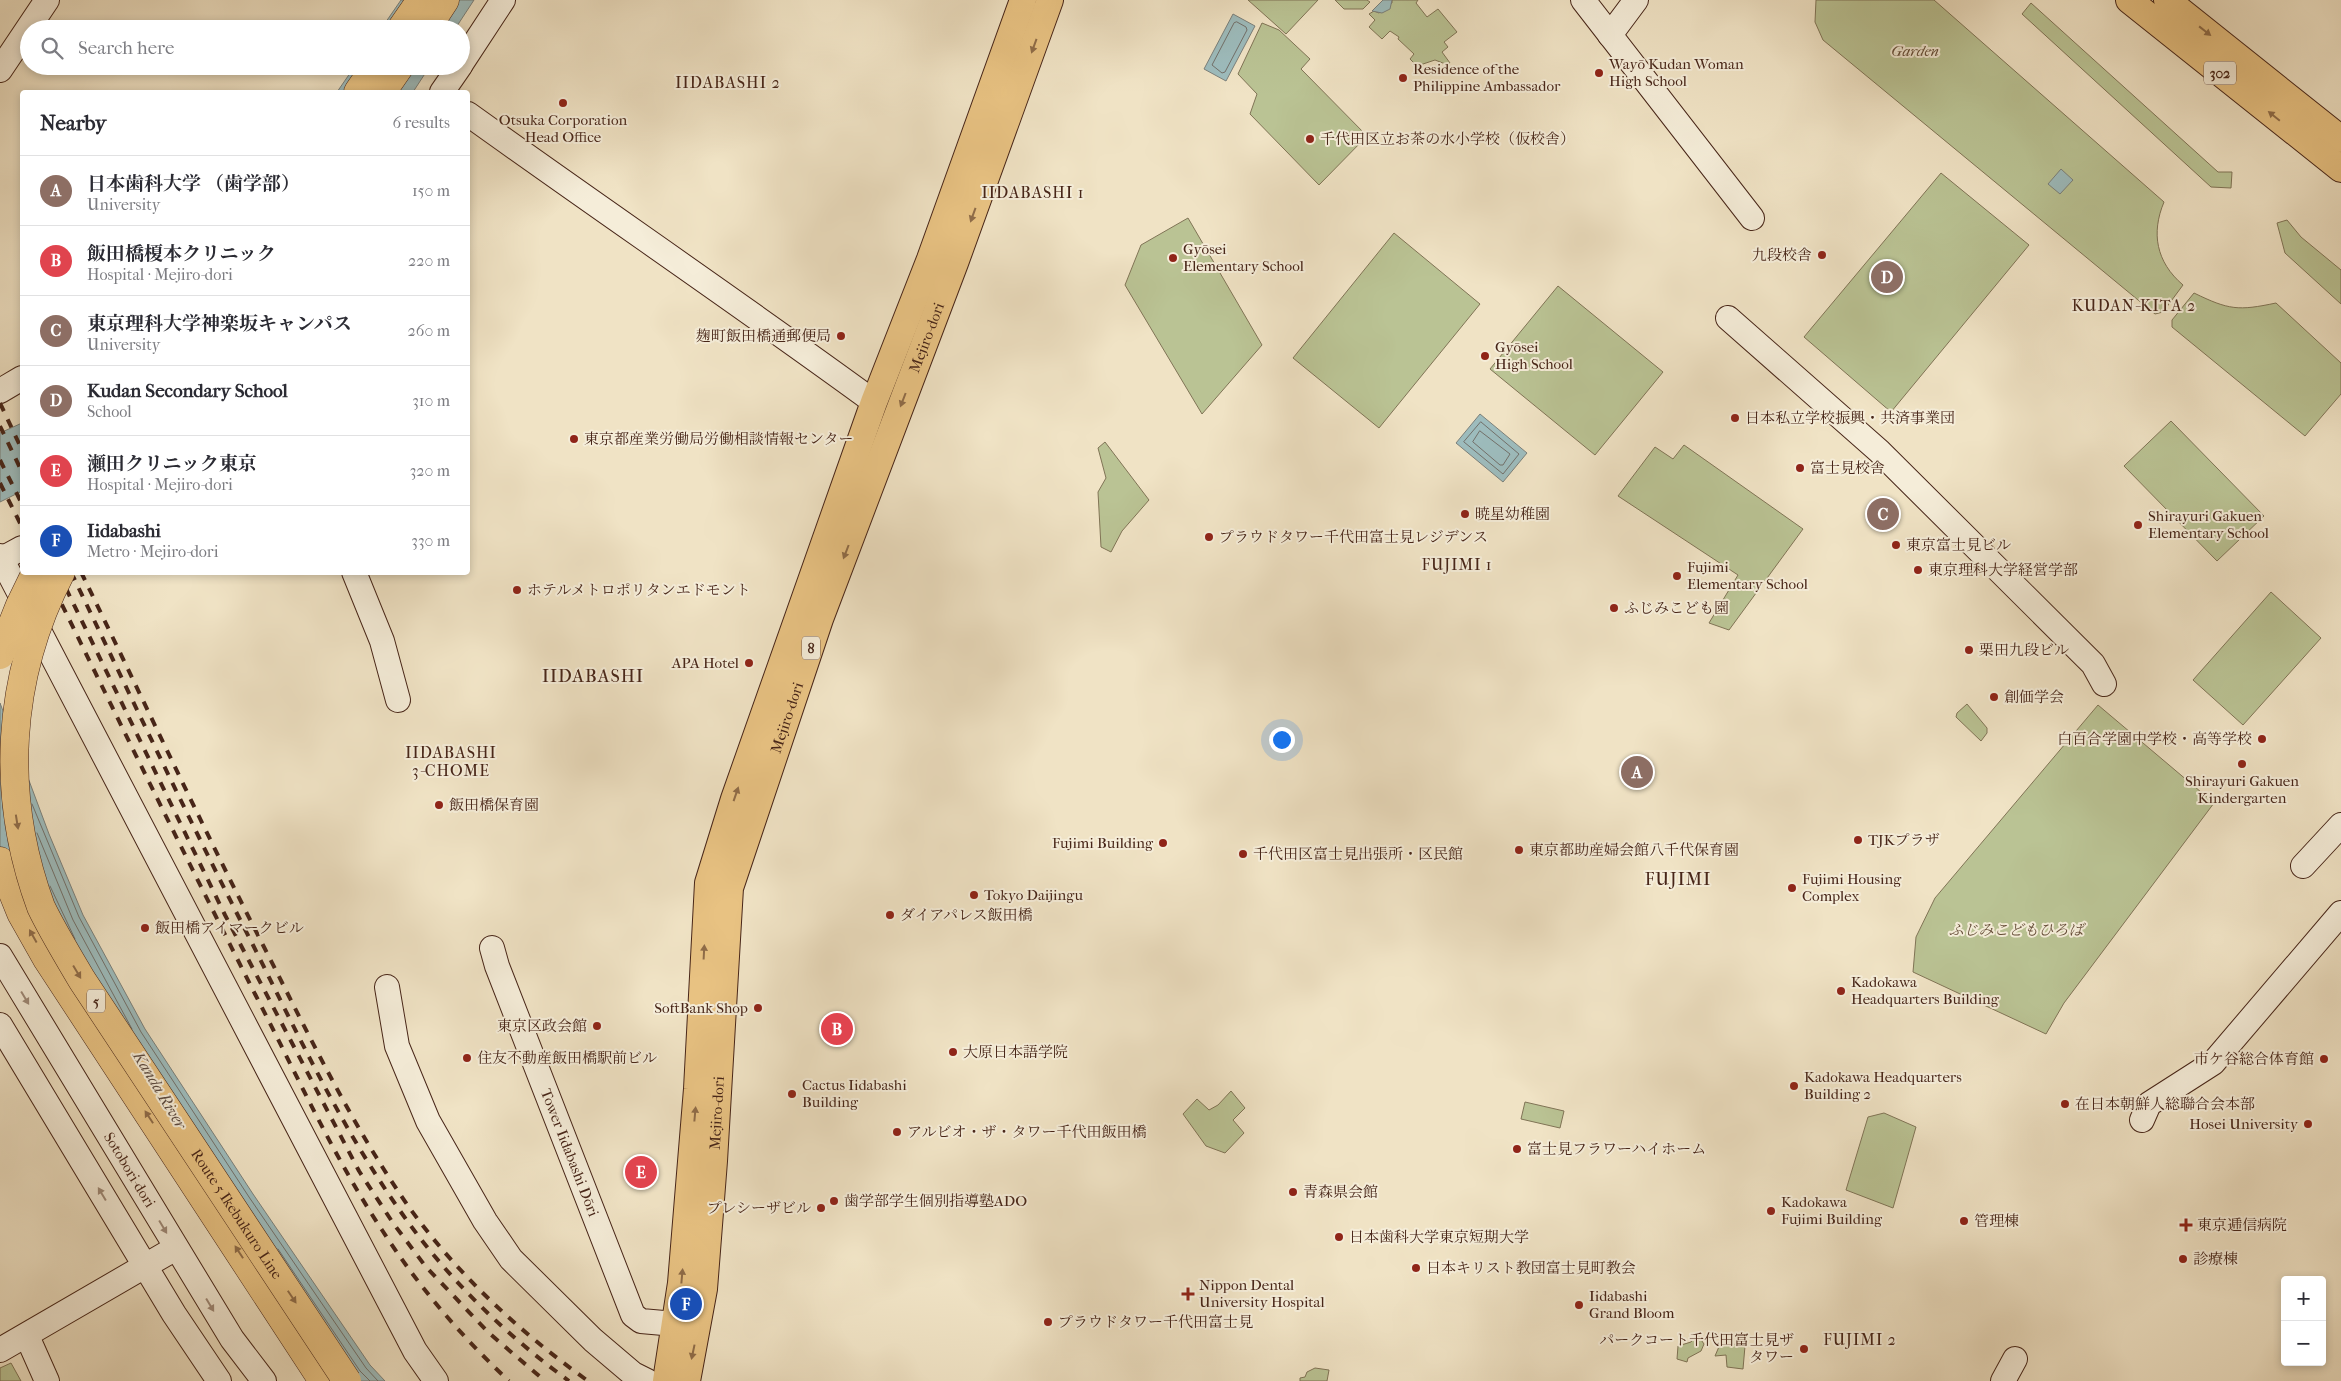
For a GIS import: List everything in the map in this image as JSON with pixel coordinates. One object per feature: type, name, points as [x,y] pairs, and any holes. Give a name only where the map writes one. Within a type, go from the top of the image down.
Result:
[{"type":"highway","points":[[408,20],[421,0]]},
{"type":"highway","points":[[432,20],[445,0]]},
{"type":"highway","points":[[359,90],[370,75]]},
{"type":"highway","points":[[383,90],[394,75]]},
{"type":"highway","points":[[0,655],[35,575]]},
{"type":"highway","name":"Route 5 Ikebukuro Line","points":[[59,575],[28,647],[12,724],[14,802],[21,845],[33,886],[51,927],[82,980],[347,1381]]},
{"type":"highway","name":"Route 5 Ikebukuro Line","points":[[0,861],[15,900],[47,960],[323,1381]]},
{"type":"main road","name":"Mejiro-dori","points":[[666,1381],[681,1283],[697,1089],[708,883],[734,799],[874,402],[930,259],[1023,0]]},
{"type":"main road","name":"Mejiro-dori","points":[[687,1381],[704,1288],[714,1161],[730,888],[820,620],[955,263],[1050,0]]},
{"type":"main road","name":"302","points":[[2129,0],[2333,137]]},
{"type":"main road","name":"302","points":[[2167,0],[2333,137],[2341,169]]},
{"type":"street","points":[[34,20],[47,0]]},
{"type":"street","points":[[470,50],[503,0]]},
{"type":"street","points":[[1583,0],[1752,218]]},
{"type":"street","points":[[1610,35],[1636,0]]},
{"type":"street","points":[[0,70],[20,40]]},
{"type":"street","points":[[443,90],[453,75]]},
{"type":"street","points":[[470,115],[694,275],[790,340],[874,402]]},
{"type":"street","points":[[1728,318],[1879,451],[2093,664],[2104,684]]},
{"type":"street","points":[[0,390],[20,379]]},
{"type":"street","points":[[20,549],[1,558],[415,1351],[436,1381]]},
{"type":"street","points":[[355,575],[382,641],[398,700]]},
{"type":"street","points":[[2303,866],[2341,824]]},
{"type":"street","points":[[2142,1120],[2149,1104],[2213,1063],[2341,913]]},
{"type":"street","name":"Tower Iidabashi Dōri","points":[[492,948],[500,975],[633,1315],[641,1321],[675,1324]]},
{"type":"street","name":"Sotobori-dori","points":[[4,970],[232,1339],[264,1381]]},
{"type":"street","points":[[387,987],[397,1046],[428,1120],[485,1221],[510,1259],[593,1340],[633,1374],[646,1381]]},
{"type":"street","points":[[0,1025],[145,1266],[219,1381]]},
{"type":"street","points":[[0,1350],[176,1248]]},
{"type":"street","points":[[26,1336],[47,1381]]},
{"type":"street","points":[[2003,1381],[2016,1359]]},
{"type":"green space","points":[[1248,0],[1318,0],[1286,34]]},
{"type":"green space","points":[[1335,0],[1367,0],[1370,2],[1363,9],[1344,9]]},
{"type":"green space","points":[[1392,0],[1418,0],[1416,3],[1427,17],[1438,9],[1457,32],[1444,42],[1448,47],[1442,52],[1450,63],[1448,65],[1435,60],[1417,66],[1410,59],[1414,54],[1398,39],[1399,37],[1390,31],[1382,39],[1369,27],[1375,20],[1369,14],[1374,11],[1379,13],[1392,3]]},
{"type":"green space","name":"Garden","points":[[1816,0],[1934,0],[2164,202],[2158,225],[2158,246],[2167,267],[2183,285],[2163,312],[2155,314],[1823,40],[1815,22]]},
{"type":"green space","points":[[2031,3],[2218,172],[2232,172],[2231,188],[2211,187],[2022,14]]},
{"type":"green space","points":[[1262,23],[1279,30],[1310,59],[1301,69],[1367,136],[1319,185],[1250,114],[1257,94],[1238,74]]},
{"type":"green space","points":[[1941,173],[2029,245],[1891,412],[1804,337]]},
{"type":"green space","points":[[1188,218],[1262,345],[1202,414],[1125,285],[1141,245]]},
{"type":"green space","points":[[2287,220],[2301,237],[2341,270],[2341,304],[2285,253],[2277,223]]},
{"type":"green space","points":[[1394,233],[1480,304],[1379,428],[1293,358]]},
{"type":"green space","points":[[1558,286],[1663,372],[1595,455],[1490,369]]},
{"type":"green space","points":[[2194,293],[2225,306],[2243,308],[2276,303],[2341,363],[2341,394],[2305,436],[2172,327],[2172,320]]},
{"type":"green space","points":[[2171,421],[2264,516],[2217,561],[2124,466]]},
{"type":"green space","points":[[1105,442],[1149,500],[1122,531],[1111,552],[1101,547],[1098,492],[1106,478],[1098,448]]},
{"type":"green space","points":[[1684,445],[1803,529],[1729,630],[1709,623],[1738,575],[1618,496],[1655,447],[1673,459]]},
{"type":"green space","points":[[2271,592],[2321,638],[2243,725],[2193,680]]},
{"type":"green space","points":[[1967,704],[1987,728],[1987,733],[1981,741],[1956,717],[1957,713]]},
{"type":"green space","name":"ふじみこどもひろば","points":[[2098,705],[2214,803],[2064,1003],[2046,1034],[1913,972],[1916,937],[1935,898]]},
{"type":"green space","points":[[1231,1091],[1245,1108],[1233,1120],[1244,1133],[1225,1153],[1206,1146],[1183,1114],[1197,1099],[1209,1110],[1218,1105]]},
{"type":"green space","points":[[1525,1102],[1564,1111],[1560,1128],[1521,1119]]},
{"type":"green space","points":[[1884,1113],[1916,1127],[1893,1208],[1846,1190],[1868,1117]]},
{"type":"green space","points":[[1697,1334],[1704,1344],[1701,1351],[1688,1358],[1687,1362],[1677,1359],[1678,1346],[1691,1342]]},
{"type":"green space","points":[[1721,1342],[1745,1346],[1743,1369],[1727,1367],[1726,1355],[1715,1356]]},
{"type":"green space","points":[[11,1363],[21,1381],[0,1381],[0,1368]]},
{"type":"green space","points":[[1315,1368],[1329,1370],[1327,1381],[1300,1381],[1300,1378],[1305,1377],[1307,1372]]},
{"type":"water","points":[[401,0],[474,0],[461,20],[387,20]]},
{"type":"water","points":[[1383,0],[1392,0],[1390,9],[1382,13],[1372,11]]},
{"type":"water","points":[[1233,14],[1255,26],[1226,81],[1204,69]]},
{"type":"water","points":[[349,75],[424,75],[414,90],[338,90]]},
{"type":"water","points":[[2061,169],[2073,180],[2060,194],[2048,184]]},
{"type":"water","points":[[1480,414],[1527,453],[1503,482],[1456,443]]},
{"type":"water","points":[[20,424],[20,492],[0,502],[0,433]]},
{"type":"water","name":"Kanda River","points":[[0,703],[49,834],[83,915],[145,1029],[253,1194],[370,1365],[385,1381],[321,1381],[0,849]]},
{"type":"railway","points":[[0,403],[20,446]]},
{"type":"railway","points":[[0,426],[20,468]]},
{"type":"railway","points":[[0,460],[20,500]]},
{"type":"railway","points":[[0,483],[20,523]]},
{"type":"railway","points":[[47,575],[228,941],[347,1173],[382,1230],[425,1291],[457,1328],[509,1381]]},
{"type":"railway","points":[[59,575],[225,915],[359,1171],[393,1223],[426,1267],[489,1333],[545,1381]]},
{"type":"railway","points":[[72,575],[161,759],[305,1049],[341,1117],[381,1183],[420,1239],[459,1284],[523,1345],[569,1381]]},
{"type":"railway","points":[[82,575],[217,854],[298,1015],[333,1082],[390,1179],[430,1235],[471,1281],[515,1323],[588,1381]]},
{"type":"place","name":"Wayō Kudan Woman High School","points":[[1599,73]]},
{"type":"place","name":"Residence of the Philippine Ambassador","points":[[1403,78]]},
{"type":"place","name":"Otsuka Corporation Head Office","points":[[563,103]]},
{"type":"place","name":"千代田区立お茶の水小学校（仮校舎）","points":[[1310,139]]},
{"type":"place","name":"九段校舎","points":[[1822,255]]},
{"type":"place","name":"Gyōsei Elementary School","points":[[1173,258]]},
{"type":"place","name":"Kudan Secondary School","points":[[1887,277]]},
{"type":"place","name":"麹町飯田橋通郵便局","points":[[841,336]]},
{"type":"place","name":"Gyōsei High School","points":[[1485,356]]},
{"type":"place","name":"日本私立学校振興・共済事業団","points":[[1735,418]]},
{"type":"place","name":"東京都産業労働局労働相談情報センター","points":[[574,439]]},
{"type":"place","name":"富士見校舎","points":[[1800,468]]},
{"type":"place","name":"暁星幼稚園","points":[[1465,514]]},
{"type":"place","name":"東京理科大学神楽坂キャンパス","points":[[1883,514]]},
{"type":"place","name":"Shirayuri Gakuen Elementary School","points":[[2138,525]]},
{"type":"place","name":"プラウドタワー千代田富士見レジデンス","points":[[1209,537]]},
{"type":"place","name":"東京富士見ビル","points":[[1896,545]]},
{"type":"place","name":"東京理科大学経営学部","points":[[1918,570]]},
{"type":"place","name":"Fujimi Elementary School","points":[[1677,576]]},
{"type":"place","name":"ホテルメトロポリタンエドモント","points":[[517,590]]},
{"type":"place","name":"ふじみこども園","points":[[1614,608]]},
{"type":"place","name":"栗田九段ビル","points":[[1969,650]]},
{"type":"place","name":"APA Hotel","points":[[749,663]]},
{"type":"place","name":"創価学会","points":[[1994,697]]},
{"type":"place","name":"白百合学園中学校・高等学校","points":[[2262,739]]},
{"type":"place","name":"Shirayuri Gakuen Kindergarten","points":[[2242,764]]},
{"type":"place","name":"日本歯科大学 （歯学部）","points":[[1637,772]]},
{"type":"place","name":"飯田橋保育園","points":[[439,805]]},
{"type":"place","name":"TJKプラザ","points":[[1858,840]]},
{"type":"place","name":"Fujimi Building","points":[[1163,843]]},
{"type":"place","name":"東京都助産婦会館八千代保育園","points":[[1519,850]]},
{"type":"place","name":"千代田区富士見出張所・区民館","points":[[1243,854]]},
{"type":"place","name":"Fujimi Housing Complex","points":[[1792,888]]},
{"type":"place","name":"Tokyo Daijingu","points":[[974,895]]},
{"type":"place","name":"ダイアパレス飯田橋","points":[[890,915]]},
{"type":"place","name":"飯田橋アイマークビル","points":[[145,928]]},
{"type":"place","name":"Kadokawa Headquarters Building","points":[[1841,991]]},
{"type":"place","name":"SoftBank Shop","points":[[758,1008]]},
{"type":"place","name":"東京区政会館","points":[[597,1026]]},
{"type":"place","name":"飯田橋榎本クリニック","points":[[837,1029]]},
{"type":"place","name":"大原日本語学院","points":[[953,1052]]},
{"type":"place","name":"住友不動産飯田橋駅前ビル","points":[[467,1058]]},
{"type":"place","name":"市ケ谷総合体育館","points":[[2324,1059]]},
{"type":"place","name":"Kadokawa Headquarters Building 2","points":[[1794,1086]]},
{"type":"place","name":"Cactus Iidabashi Building","points":[[792,1094]]},
{"type":"place","name":"在日本朝鮮人総聯合会本部","points":[[2065,1104]]},
{"type":"place","name":"Hosei University","points":[[2308,1124]]},
{"type":"place","name":"アルビオ・ザ・タワー千代田飯田橋","points":[[897,1132]]},
{"type":"place","name":"富士見フラワーハイホーム","points":[[1517,1149]]},
{"type":"place","name":"瀬田クリニック東京","points":[[641,1172]]},
{"type":"place","name":"青森県会館","points":[[1293,1192]]},
{"type":"place","name":"歯学部学生個別指導塾ADO","points":[[834,1201]]},
{"type":"place","name":"プレシーザビル","points":[[821,1208]]},
{"type":"place","name":"Kadokawa Fujimi Building","points":[[1771,1211]]},
{"type":"place","name":"管理棟","points":[[1964,1221]]},
{"type":"place","name":"東京逓信病院","points":[[2186,1225]]},
{"type":"place","name":"日本歯科大学東京短期大学","points":[[1339,1237]]},
{"type":"place","name":"診療棟","points":[[2183,1259]]},
{"type":"place","name":"日本キリスト教団富士見町教会","points":[[1416,1268]]},
{"type":"place","name":"Nippon Dental University Hospital","points":[[1188,1294]]},
{"type":"place","name":"Iidabashi","points":[[686,1304]]},
{"type":"place","name":"Iidabashi Grand Bloom","points":[[1579,1305]]},
{"type":"place","name":"プラウドタワー千代田富士見","points":[[1048,1322]]},
{"type":"place","name":"パークコート千代田富士見ザ タワー","points":[[1804,1349]]},
{"type":"district","name":"IIDABASHI 2","points":[[728,82]]},
{"type":"district","name":"IIDABASHI 1","points":[[1033,192]]},
{"type":"district","name":"KUDAN-KITA 2","points":[[2134,305]]},
{"type":"district","name":"FUJIMI 1","points":[[1457,564]]},
{"type":"district","name":"IIDABASHI","points":[[593,676]]},
{"type":"district","name":"IIDABASHI 3-CHOME","points":[[451,761]]},
{"type":"district","name":"FUJIMI","points":[[1678,879]]},
{"type":"district","name":"FUJIMI 2","points":[[1860,1339]]}]
